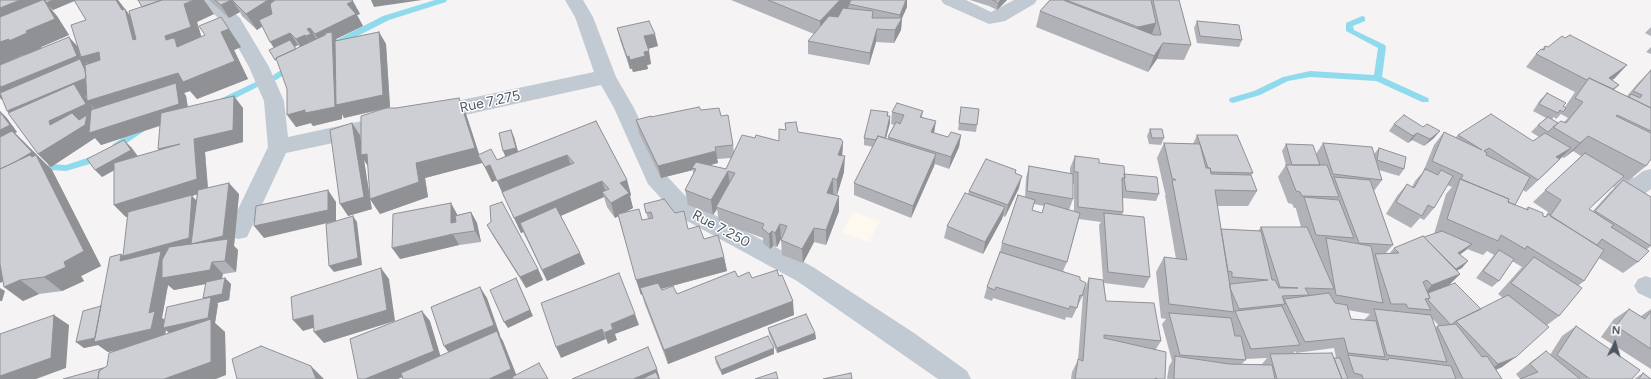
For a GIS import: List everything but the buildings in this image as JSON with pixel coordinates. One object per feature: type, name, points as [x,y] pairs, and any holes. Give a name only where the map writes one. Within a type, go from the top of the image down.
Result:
[{"type":"street","points":[[209,0],[233,22],[259,67],[274,101],[279,147],[239,230]]},
{"type":"street","name":"Rue 7.250","points":[[574,0],[584,17],[606,76],[624,108],[656,178],[684,209],[805,274],[905,341],[958,379]]},
{"type":"street","points":[[950,0],[990,18],[998,17],[1028,0]]},
{"type":"street","name":"Rue 7.275","points":[[279,147],[606,76]]},
{"type":"street","points":[[1582,160],[1635,189],[1651,177]]},
{"type":"shaded area","points":[[854,212],[880,221],[869,242],[841,233]]},
{"type":"waterway","points":[[335,44],[386,18],[443,0]]},
{"type":"waterway","points":[[1362,19],[1349,25],[1350,31],[1382,47],[1378,78]]},
{"type":"waterway","points":[[273,78],[290,67]]},
{"type":"waterway","points":[[1233,100],[1257,93],[1286,79],[1310,74],[1377,78],[1425,100]]},
{"type":"waterway","points":[[223,101],[267,80]]},
{"type":"waterway","points":[[116,146],[143,128]]},
{"type":"waterway","points":[[39,171],[51,167],[66,168],[90,161],[100,156]]}]
